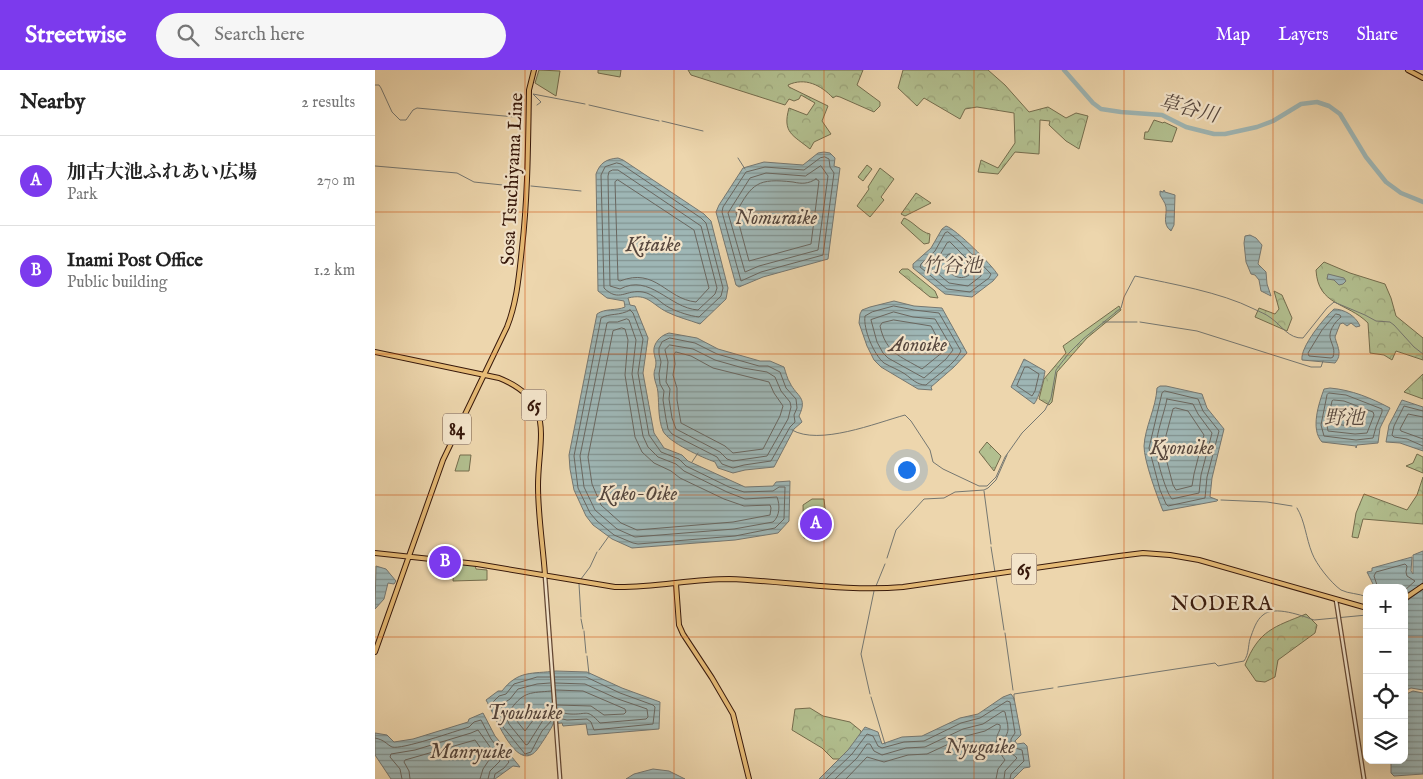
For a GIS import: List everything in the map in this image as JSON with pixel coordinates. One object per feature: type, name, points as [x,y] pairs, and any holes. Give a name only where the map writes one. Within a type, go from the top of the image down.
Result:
[{"type":"main road","name":"Sosa Tsuchiyama Line","points":[[375,652],[443,460],[511,318],[521,270],[527,193],[529,90],[534,70]]},
{"type":"main road","points":[[1408,70],[1423,78]]},
{"type":"main road","name":"65","points":[[375,352],[483,375],[509,382],[522,390],[533,405],[540,420],[542,437],[538,486],[545,575],[615,587],[676,584],[718,579],[877,589],[1143,553],[1199,560],[1363,607]]},
{"type":"main road","points":[[375,554],[477,564],[545,575]]},
{"type":"main road","points":[[676,584],[679,625],[733,714],[749,779]]},
{"type":"main road","points":[[1408,597],[1423,586]]},
{"type":"street","points":[[545,575],[560,779]]},
{"type":"street","points":[[1336,600],[1364,779]]},
{"type":"green space","points":[[539,70],[560,71],[556,96],[535,83]]},
{"type":"green space","points":[[598,70],[621,70],[620,77],[598,73]]},
{"type":"green space","points":[[688,70],[863,70],[857,85],[880,102],[880,106],[874,112],[840,97],[836,96],[833,98],[823,89],[807,82],[788,85],[828,106],[822,121],[831,134],[814,142],[810,149],[791,133],[788,128],[787,116],[789,108],[807,115],[815,103],[801,95],[799,99],[794,101],[789,99],[785,105],[691,75]]},
{"type":"green space","points":[[903,70],[988,70],[1005,85],[1029,112],[1048,107],[1066,118],[1076,113],[1088,116],[1079,149],[1066,141],[1049,125],[1050,121],[1040,120],[1039,154],[1015,152],[998,174],[978,172],[981,160],[998,168],[1015,143],[1014,113],[977,107],[965,109],[960,119],[924,98],[917,106],[898,88]]},
{"type":"green space","points":[[1154,120],[1177,128],[1172,142],[1144,139],[1145,132],[1148,132]]},
{"type":"green space","points":[[867,165],[872,169],[863,181],[858,177]]},
{"type":"green space","points":[[880,168],[894,179],[881,197],[884,200],[870,217],[857,206]]},
{"type":"green space","points":[[916,193],[931,203],[905,216],[901,214]]},
{"type":"green space","points":[[904,218],[930,234],[929,243],[924,244],[901,223]]},
{"type":"green space","points":[[1324,262],[1350,273],[1385,284],[1396,316],[1423,338],[1423,360],[1396,351],[1392,360],[1384,355],[1370,353],[1368,323],[1360,316],[1335,302],[1322,291],[1316,270]]},
{"type":"green space","points":[[902,269],[908,269],[935,291],[938,298],[930,297],[899,272]]},
{"type":"green space","points":[[1274,291],[1282,295],[1292,318],[1287,331],[1255,317],[1259,308],[1275,314],[1279,309]]},
{"type":"green space","points":[[1119,306],[1121,310],[1087,338],[1057,372],[1052,402],[1049,405],[1039,399],[1044,379],[1066,353],[1063,346]]},
{"type":"green space","points":[[1423,374],[1423,399],[1404,392]]},
{"type":"green space","points":[[987,442],[1001,456],[994,471],[979,452]]},
{"type":"green space","points":[[1417,454],[1423,457],[1423,473],[1406,466],[1413,463]]},
{"type":"green space","points":[[460,455],[471,455],[469,471],[455,471]]},
{"type":"green space","points":[[1423,477],[1423,524],[1363,519],[1358,538],[1352,537],[1356,513],[1364,494],[1407,510],[1417,495]]},
{"type":"green space","points":[[812,499],[824,499],[825,508],[829,513],[829,534],[804,538],[803,505]]},
{"type":"green space","points":[[454,563],[475,565],[476,569],[487,570],[487,580],[453,581]]},
{"type":"green space","points":[[1306,614],[1317,625],[1315,633],[1278,660],[1275,677],[1265,682],[1256,681],[1245,665],[1256,644],[1269,631]]},
{"type":"green space","points":[[810,708],[823,716],[850,722],[861,731],[860,746],[843,759],[833,759],[822,748],[792,730],[795,709]]},
{"type":"water","name":"Nomuraike","points":[[818,153],[830,153],[835,158],[834,166],[840,168],[828,259],[763,277],[739,287],[736,285],[716,212],[719,205],[743,168],[764,162],[803,165]]},
{"type":"water","name":"Kako-Oike","points":[[618,158],[704,214],[711,221],[728,288],[726,299],[700,324],[667,312],[645,298],[628,298],[630,305],[635,306],[648,338],[643,373],[654,433],[664,448],[682,455],[688,461],[745,487],[773,486],[776,482],[790,481],[789,521],[778,533],[735,540],[632,548],[612,539],[593,525],[586,516],[574,490],[569,455],[597,314],[625,307],[624,301],[607,298],[598,291],[596,174],[604,162]]},
{"type":"water","points":[[1164,190],[1175,195],[1174,225],[1171,231],[1167,226],[1166,207],[1160,195],[1160,191],[1163,192]]},
{"type":"water","name":"竹谷池","points":[[946,226],[973,248],[998,275],[972,297],[945,294],[913,268],[913,264],[931,248],[942,229]]},
{"type":"water","points":[[1250,235],[1256,238],[1262,245],[1258,264],[1266,272],[1271,296],[1261,291],[1259,280],[1255,275],[1251,274],[1246,262],[1245,236]]},
{"type":"water","points":[[1328,274],[1344,278],[1346,281],[1339,285],[1334,280],[1327,279]]},
{"type":"water","name":"Aonoike","points":[[894,301],[914,306],[942,308],[967,353],[931,387],[932,390],[918,389],[881,367],[874,360],[867,346],[859,323],[862,310]]},
{"type":"water","points":[[1334,309],[1342,310],[1349,314],[1356,319],[1360,326],[1356,327],[1351,323],[1347,326],[1343,323],[1340,324],[1335,337],[1339,356],[1335,363],[1302,360],[1302,354],[1309,341]]},
{"type":"water","points":[[669,333],[697,338],[718,349],[760,361],[770,361],[784,367],[789,381],[802,401],[799,416],[802,422],[794,429],[774,467],[733,473],[718,468],[715,462],[686,449],[666,435],[659,417],[658,391],[654,377],[656,363],[654,350],[658,340]]},
{"type":"water","points":[[1024,359],[1045,371],[1034,404],[1011,387]]},
{"type":"water","name":"Kyonoike","points":[[1166,386],[1202,394],[1207,408],[1224,429],[1212,478],[1210,497],[1217,501],[1163,511],[1148,469],[1144,446],[1157,388]]},
{"type":"water","name":"野池","points":[[1330,388],[1361,395],[1390,408],[1380,428],[1378,443],[1357,445],[1356,448],[1356,446],[1322,442],[1318,437],[1317,416],[1324,389]]},
{"type":"water","points":[[1402,400],[1423,407],[1423,451],[1400,443],[1386,442],[1389,425]]},
{"type":"water","points":[[1423,551],[1423,583],[1408,594],[1408,584],[1373,584],[1367,572],[1372,571],[1372,568],[1412,557],[1411,571],[1413,574],[1413,555]]},
{"type":"water","points":[[376,566],[386,569],[396,581],[394,584],[388,583],[384,599],[375,609]]},
{"type":"water","points":[[1423,589],[1423,690],[1408,689],[1408,600]]},
{"type":"water","name":"Tyouhuike","points":[[556,671],[587,672],[660,702],[659,729],[588,735],[586,724],[563,726],[562,723],[553,724],[539,747],[531,755],[523,755],[515,750],[508,741],[486,700],[498,691],[502,691],[514,679],[520,676]]},
{"type":"water","points":[[1413,691],[1423,693],[1423,774],[1394,776],[1391,773],[1391,764],[1408,764],[1408,693]]},
{"type":"water","name":"Nyugaike","points":[[1011,694],[1014,698],[1021,735],[1015,741],[1017,744],[1024,743],[1027,746],[1030,767],[1024,768],[1013,779],[819,779],[848,750],[865,727],[878,732],[882,744],[902,737],[922,736],[960,718],[978,714],[1003,697]]},
{"type":"water","name":"Manryuike","points":[[483,713],[495,736],[520,767],[513,766],[495,779],[391,779],[375,755],[375,733],[387,735],[394,742],[413,739],[468,722],[469,719]]},
{"type":"water","points":[[653,769],[669,771],[685,779],[626,779],[634,774]]},
{"type":"waterway","name":"草谷川","points":[[1064,70],[1093,103],[1101,109],[1162,115],[1186,127],[1214,134],[1225,134],[1257,127],[1273,121],[1301,104],[1317,102],[1329,106],[1340,114],[1366,157],[1386,182],[1401,193],[1423,202]]},
{"type":"waterway","points":[[375,85],[379,85],[392,112],[400,120],[406,120],[413,110],[417,108],[515,117]]},
{"type":"waterway","points":[[537,105],[541,102],[533,94],[585,104]]},
{"type":"waterway","points":[[589,105],[659,121]]},
{"type":"waterway","points":[[662,121],[703,131]]},
{"type":"waterway","points":[[738,158],[745,169]]},
{"type":"waterway","points":[[375,166],[457,173],[474,182],[512,186]]},
{"type":"waterway","points":[[531,186],[581,191]]},
{"type":"waterway","points":[[792,430],[817,436],[848,432],[905,415],[930,450],[933,462],[943,469],[979,486],[987,486],[996,477],[1005,457],[1022,433],[1045,410],[1051,398],[1056,370],[1083,339],[1121,308],[1124,297],[1135,276],[1196,289],[1241,303],[1267,315],[1289,334],[1298,338],[1303,338],[1334,302],[1376,321],[1390,322],[1423,354]]},
{"type":"waterway","points":[[1103,322],[1137,322]]},
{"type":"waterway","points":[[1140,322],[1197,331],[1311,367],[1321,367],[1323,361]]},
{"type":"waterway","points":[[692,462],[698,453]]},
{"type":"waterway","points":[[887,558],[896,530],[924,499],[944,498],[955,492],[984,490],[988,488],[996,480],[1007,455]]},
{"type":"waterway","points":[[984,491],[991,544]]},
{"type":"waterway","points":[[1221,500],[1267,502],[1292,506]]},
{"type":"waterway","points":[[1297,508],[1302,518],[1312,553],[1324,573],[1341,590],[1363,596]]},
{"type":"waterway","points":[[599,550],[609,536]]},
{"type":"waterway","points":[[991,547],[995,572]]},
{"type":"waterway","points":[[581,579],[590,567],[597,552]]},
{"type":"waterway","points":[[876,586],[885,564]]},
{"type":"waterway","points":[[996,577],[1004,630]]},
{"type":"waterway","points":[[579,584],[581,617]]},
{"type":"waterway","points":[[870,694],[861,654],[874,591]]},
{"type":"waterway","points":[[1058,687],[1215,663],[1218,666],[1244,661],[1255,626],[1258,620],[1268,612],[1289,612],[1314,620],[1363,615]]},
{"type":"waterway","points":[[581,619],[583,629]]},
{"type":"waterway","points":[[584,631],[586,653]]},
{"type":"waterway","points":[[1005,633],[1013,690]]},
{"type":"waterway","points":[[587,656],[589,674]]},
{"type":"waterway","points":[[1014,700],[1014,694],[1053,688]]},
{"type":"waterway","points":[[871,697],[885,744]]},
{"type":"place","name":"加古大池ふれあい広場","points":[[816,524]]},
{"type":"place","name":"Inami Post Office","points":[[445,562]]},
{"type":"district","name":"NODERA","points":[[1222,603]]},
{"type":"water label","name":"Kitaike","points":[[653,244]]}]
